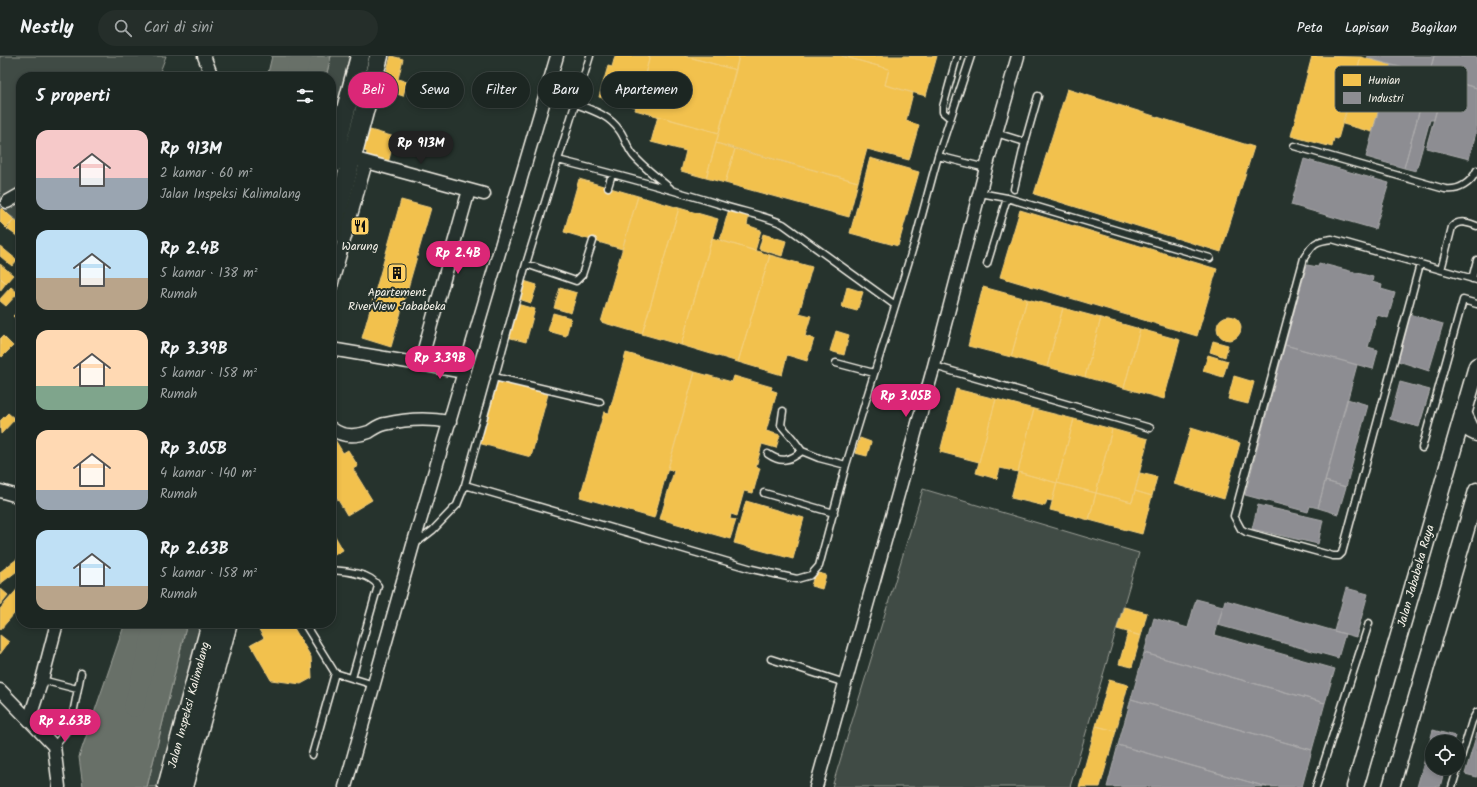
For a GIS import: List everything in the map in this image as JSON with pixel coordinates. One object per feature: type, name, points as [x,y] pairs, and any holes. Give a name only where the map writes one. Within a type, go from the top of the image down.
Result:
[{"type":"main road","points":[[336,147],[360,56]]},
{"type":"main road","points":[[336,222],[359,160],[379,56]]},
{"type":"main road","name":"Jalan Jababeka Raya","points":[[1355,787],[1477,366]]},
{"type":"main road","points":[[1463,413],[1471,430],[1477,433]]},
{"type":"main road","points":[[1391,787],[1477,491]]},
{"type":"main road","name":"Jalan Inspeksi Kalimalang","points":[[167,787],[210,628]]},
{"type":"main road","name":"Jalan Inspeksi Kalimalang","points":[[184,787],[227,628]]},
{"type":"street","points":[[204,56],[210,72]]},
{"type":"street","points":[[345,787],[413,545],[557,56]]},
{"type":"street","points":[[816,787],[934,366],[986,168],[1018,56]]},
{"type":"street","points":[[336,264],[359,160],[484,194]]},
{"type":"street","points":[[420,364],[469,190]]},
{"type":"street","points":[[7,202],[16,197]]},
{"type":"street","points":[[336,350],[464,372]]},
{"type":"street","points":[[336,432],[345,435],[356,435],[368,432],[384,424],[406,421],[438,420],[450,422]]},
{"type":"street","points":[[0,491],[16,496]]},
{"type":"street","points":[[29,720],[42,680],[56,628]]},
{"type":"street","points":[[0,690],[54,746],[59,787]]},
{"type":"lane","points":[[585,72],[590,56]]},
{"type":"lane","points":[[950,118],[943,112],[943,108],[957,56]]},
{"type":"lane","points":[[465,485],[752,569],[797,579],[811,575],[819,566],[846,466],[895,306],[938,156],[971,56]]},
{"type":"lane","points":[[1014,189],[1038,96]]},
{"type":"lane","points":[[413,545],[433,530],[457,505],[465,485],[526,264],[575,108]]},
{"type":"lane","points":[[586,108],[602,114],[613,122],[620,131],[626,145],[634,156],[671,189]]},
{"type":"lane","points":[[996,134],[1025,142]]},
{"type":"lane","points":[[1294,146],[1445,189],[1453,190],[1459,188],[1474,176],[1477,170]]},
{"type":"lane","points":[[938,156],[986,168]]},
{"type":"lane","points":[[558,160],[671,189],[753,215],[773,219],[783,224],[895,306]]},
{"type":"lane","points":[[608,187],[612,174]]},
{"type":"lane","points":[[980,192],[1007,198],[1210,258]]},
{"type":"lane","points":[[987,264],[1007,198]]},
{"type":"lane","points":[[1441,270],[1454,224],[1459,222],[1477,226]]},
{"type":"lane","points":[[1420,264],[1342,553],[1338,556],[1333,556],[1246,532],[1241,529],[1234,516],[1304,258],[1312,246],[1321,240],[1332,240],[1420,264],[1474,280],[1477,260]]},
{"type":"lane","points":[[526,264],[576,281],[582,275],[593,241]]},
{"type":"lane","points":[[1422,448],[1463,300],[1477,304]]},
{"type":"lane","points":[[836,363],[874,373]]},
{"type":"lane","points":[[934,366],[1150,428]]},
{"type":"lane","points":[[494,377],[600,402]]},
{"type":"lane","points":[[783,411],[781,425],[802,451],[846,466]]},
{"type":"lane","points":[[768,454],[775,460],[781,460],[788,459],[802,451]]},
{"type":"lane","points":[[764,493],[834,513]]},
{"type":"lane","points":[[336,571],[369,578],[376,582],[378,586],[352,678]]},
{"type":"lane","points":[[1316,787],[1369,623]]},
{"type":"lane","points":[[307,628],[335,674],[374,685]]},
{"type":"lane","points":[[771,659],[845,683]]},
{"type":"lane","points":[[54,746],[68,729],[72,720],[81,673]]},
{"type":"lane","points":[[312,755],[335,674]]},
{"type":"lane","points":[[42,680],[77,689]]},
{"type":"lane","points":[[1452,787],[1472,721],[1477,712]]},
{"type":"shaded area","points":[[0,56],[166,56],[160,72],[16,72],[16,220],[0,209]]},
{"type":"shaded area","points":[[272,56],[331,56],[327,72],[268,72]]},
{"type":"shaded area","points":[[331,56],[360,56],[356,72],[348,72],[348,102],[336,147],[336,72],[327,72]]},
{"type":"shaded area","points":[[923,489],[1139,553],[1070,787],[832,787]]},
{"type":"shaded area","points":[[123,628],[186,628],[147,787],[83,787],[79,757]]},
{"type":"shaded area","points":[[186,628],[210,628],[167,787],[147,787]]},
{"type":"building: Hunian","points":[[391,56],[403,59],[398,79],[398,72],[386,72]]},
{"type":"building: Hunian","points":[[615,56],[650,56],[646,72],[606,72],[608,66],[612,67]]},
{"type":"building: Hunian","points":[[650,56],[685,56],[736,70],[719,133],[635,110],[636,108],[692,108],[692,72],[646,72]]},
{"type":"building: Hunian","points":[[685,56],[739,56],[736,70]]},
{"type":"building: Hunian","points":[[739,56],[842,56],[889,69],[885,85],[913,93],[906,121],[919,125],[909,160],[867,149],[858,182],[716,143]]},
{"type":"building: Hunian","points":[[842,56],[937,56],[926,96],[885,85],[889,69]]},
{"type":"building: Hunian","points":[[1312,56],[1361,57],[1358,66],[1335,66],[1335,112],[1346,112],[1338,139],[1334,138],[1332,147],[1291,136]]},
{"type":"building: Hunian","points":[[1361,57],[1391,65],[1391,66],[1359,66]]},
{"type":"building: Hunian","points":[[398,79],[406,82],[403,96],[398,94]]},
{"type":"building: Hunian","points":[[1067,89],[1254,147],[1221,252],[1034,194]]},
{"type":"building: Hunian","points":[[1346,112],[1378,112],[1372,132],[1343,124]]},
{"type":"building: Hunian","points":[[658,116],[719,133],[706,178],[681,171],[686,151],[651,142]]},
{"type":"building: Hunian","points":[[370,130],[395,137],[388,163],[366,157],[367,152],[364,151]]},
{"type":"building: Hunian","points":[[716,143],[735,149],[725,183],[706,178]]},
{"type":"building: Hunian","points":[[735,149],[858,182],[849,217],[725,183]]},
{"type":"building: Hunian","points":[[870,158],[919,172],[898,246],[850,233]]},
{"type":"building: Hunian","points":[[579,179],[638,196],[622,249],[564,232]]},
{"type":"building: Hunian","points":[[638,196],[679,208],[642,334],[601,322]]},
{"type":"building: Hunian","name":"Apartement RiverView Jababeka","points":[[401,200],[431,208],[391,347],[362,338]]},
{"type":"building: Hunian","points":[[2,208],[14,220],[6,228],[0,222],[0,210]]},
{"type":"building: Hunian","points":[[679,208],[718,219],[681,345],[642,334]]},
{"type":"building: Hunian","points":[[729,209],[749,215],[747,225],[761,230],[755,251],[720,240]]},
{"type":"building: Hunian","points":[[1020,210],[1217,269],[1197,336],[1000,277]]},
{"type":"building: Hunian","points":[[14,220],[16,221],[16,235],[7,229]]},
{"type":"building: Hunian","points":[[763,234],[786,241],[782,256],[759,249]]},
{"type":"building: Hunian","points":[[712,238],[770,255],[738,362],[681,345]]},
{"type":"building: Hunian","points":[[0,246],[16,259],[16,261],[12,266],[0,256]]},
{"type":"building: Hunian","points":[[770,255],[812,267],[799,313],[811,316],[805,336],[814,339],[807,361],[787,355],[782,375],[738,362]]},
{"type":"building: Hunian","points":[[0,264],[13,275],[6,283],[0,278]]},
{"type":"building: Hunian","points":[[1,278],[6,283],[0,291],[0,279]]},
{"type":"building: Hunian","points":[[524,281],[537,285],[531,303],[519,299]]},
{"type":"building: Hunian","points":[[11,287],[16,291],[16,295],[6,306],[0,301],[0,299]]},
{"type":"building: Hunian","points":[[847,287],[863,292],[857,311],[842,307]]},
{"type":"building: Hunian","points":[[983,287],[1027,299],[1011,357],[968,346]]},
{"type":"building: Hunian","points":[[560,288],[577,293],[571,313],[554,308]]},
{"type":"building: Hunian","points":[[1027,299],[1063,308],[1047,367],[1011,357]]},
{"type":"building: Hunian","points":[[517,304],[535,309],[526,342],[507,337]]},
{"type":"building: Hunian","points":[[1063,308],[1101,318],[1085,377],[1047,367]]},
{"type":"building: Hunian","points":[[553,313],[571,318],[566,336],[548,331]]},
{"type":"building: Hunian","points":[[1229,316],[1238,319],[1241,328],[1238,337],[1229,340],[1220,337],[1217,328],[1220,319]]},
{"type":"building: Hunian","points":[[1101,318],[1140,329],[1124,388],[1085,377]]},
{"type":"building: Hunian","points":[[1140,329],[1180,340],[1164,399],[1124,388]]},
{"type":"building: Hunian","points":[[836,331],[849,335],[844,355],[830,351]]},
{"type":"building: Hunian","points":[[3,336],[13,346],[2,357],[0,355],[0,339]]},
{"type":"building: Hunian","points":[[1213,341],[1228,345],[1225,357],[1210,352]]},
{"type":"building: Hunian","points":[[626,353],[695,372],[654,518],[580,497],[604,412],[609,413]]},
{"type":"building: Hunian","points":[[1208,355],[1228,361],[1223,377],[1203,371]]},
{"type":"building: Hunian","points":[[695,372],[732,382],[734,376],[772,387],[771,390],[777,392],[766,431],[780,435],[776,448],[762,444],[756,467],[760,468],[753,493],[744,491],[737,516],[731,514],[730,519],[736,520],[730,539],[660,519],[674,471],[668,469]]},
{"type":"building: Hunian","points":[[1234,376],[1254,382],[1248,404],[1228,399]]},
{"type":"building: Hunian","points":[[495,380],[548,394],[531,457],[478,443]]},
{"type":"building: Hunian","points":[[956,389],[996,399],[979,462],[940,452]]},
{"type":"building: Hunian","points":[[996,399],[1034,409],[1018,472],[1000,468],[997,479],[976,473]]},
{"type":"building: Hunian","points":[[1034,409],[1074,419],[1057,483],[1018,472]]},
{"type":"building: Hunian","points":[[8,413],[15,419],[1,434],[0,421]]},
{"type":"building: Hunian","points":[[1074,419],[1112,429],[1096,493],[1057,483]]},
{"type":"building: Hunian","points":[[1191,428],[1240,443],[1224,499],[1174,484]]},
{"type":"building: Hunian","points":[[1112,429],[1148,439],[1132,502],[1096,493]]},
{"type":"building: Hunian","points":[[860,438],[871,442],[867,456],[855,453]]},
{"type":"building: Hunian","points":[[336,441],[343,453],[348,450],[358,466],[353,469],[372,500],[347,515],[336,496]]},
{"type":"building: Hunian","points":[[1018,472],[1057,483],[1052,501],[1047,500],[1045,506],[1011,498]]},
{"type":"building: Hunian","points":[[1140,473],[1157,477],[1152,496],[1135,491]]},
{"type":"building: Hunian","points":[[1057,483],[1096,493],[1089,520],[1050,510]]},
{"type":"building: Hunian","points":[[1135,491],[1152,496],[1142,534],[1089,520],[1096,493],[1132,502]]},
{"type":"building: Hunian","points":[[746,501],[804,518],[793,559],[734,543]]},
{"type":"building: Hunian","points":[[336,538],[343,550],[336,554]]},
{"type":"building: Hunian","points":[[16,560],[16,572],[0,584],[0,572]]},
{"type":"building: Hunian","points":[[815,572],[826,575],[822,589],[811,586]]},
{"type":"building: Hunian","points":[[1,589],[8,595],[0,605],[0,590]]},
{"type":"building: Hunian","points":[[16,591],[16,612],[0,630],[0,609]]},
{"type":"building: Hunian","points":[[1124,607],[1147,613],[1141,636],[1117,629]]},
{"type":"building: Hunian","points":[[258,628],[294,628],[311,657],[312,678],[301,684],[271,680],[251,645],[264,638]]},
{"type":"building: Hunian","points":[[1128,632],[1141,636],[1132,667],[1119,664]]},
{"type":"building: Hunian","points":[[0,635],[9,642],[0,654]]},
{"type":"building: Hunian","points":[[1109,680],[1128,685],[1116,731],[1096,726]]},
{"type":"building: Hunian","points":[[1096,726],[1116,731],[1100,787],[1079,787]]},
{"type":"building: Industri","points":[[1368,56],[1434,56],[1431,66],[1396,66],[1367,58]]},
{"type":"building: Industri","points":[[1434,56],[1477,57],[1477,88],[1467,85],[1467,66],[1431,66]]},
{"type":"building: Industri","points":[[1467,85],[1477,88],[1477,129],[1469,159],[1426,148],[1436,112],[1467,112]]},
{"type":"building: Industri","points":[[1378,112],[1419,112],[1404,168],[1366,157]]},
{"type":"building: Industri","points":[[1419,112],[1436,112],[1434,120],[1430,120],[1416,171],[1404,168]]},
{"type":"building: Industri","points":[[1304,159],[1389,183],[1375,229],[1291,205]]},
{"type":"building: Industri","points":[[1319,263],[1373,277],[1372,282],[1382,285],[1381,289],[1395,293],[1388,318],[1377,315],[1368,347],[1378,350],[1373,369],[1285,345],[1307,265],[1318,267]]},
{"type":"building: Industri","points":[[1409,314],[1443,324],[1429,371],[1395,360]]},
{"type":"building: Industri","points":[[1285,345],[1357,365],[1318,508],[1310,506],[1308,512],[1245,495]]},
{"type":"building: Industri","points":[[1400,382],[1430,390],[1419,427],[1390,419]]},
{"type":"building: Industri","points":[[1347,399],[1368,405],[1346,487],[1325,481]]},
{"type":"building: Industri","points":[[1325,481],[1346,487],[1338,514],[1318,508]]},
{"type":"building: Industri","points":[[1258,505],[1323,520],[1318,544],[1252,529]]},
{"type":"building: Industri","points":[[1346,588],[1368,594],[1356,637],[1334,631]]},
{"type":"building: Industri","points":[[1196,599],[1223,606],[1215,635],[1335,669],[1325,703],[1144,653],[1154,618],[1188,628]]},
{"type":"building: Industri","points":[[1225,600],[1345,634],[1338,658],[1218,625]]},
{"type":"building: Industri","points":[[1144,653],[1325,703],[1312,750],[1131,699]]},
{"type":"building: Industri","points":[[1131,699],[1312,750],[1302,787],[1267,787],[1118,745]]},
{"type":"building: Industri","points":[[1433,730],[1451,735],[1432,735]]},
{"type":"building: Industri","points":[[1477,733],[1477,777],[1465,774]]},
{"type":"building: Industri","points":[[1118,745],[1267,787],[1107,787]]},
{"type":"building: Industri","points":[[1425,758],[1425,775],[1443,775],[1440,787],[1417,787]]},
{"type":"waterway","points":[[296,72],[301,56]]},
{"type":"waterway","points":[[134,707],[154,628]]},
{"type":"place","name":"Warung","points":[[360,226]]},
{"type":"place","name":"Apartement RiverView Jababeka","points":[[397,273]]}]
